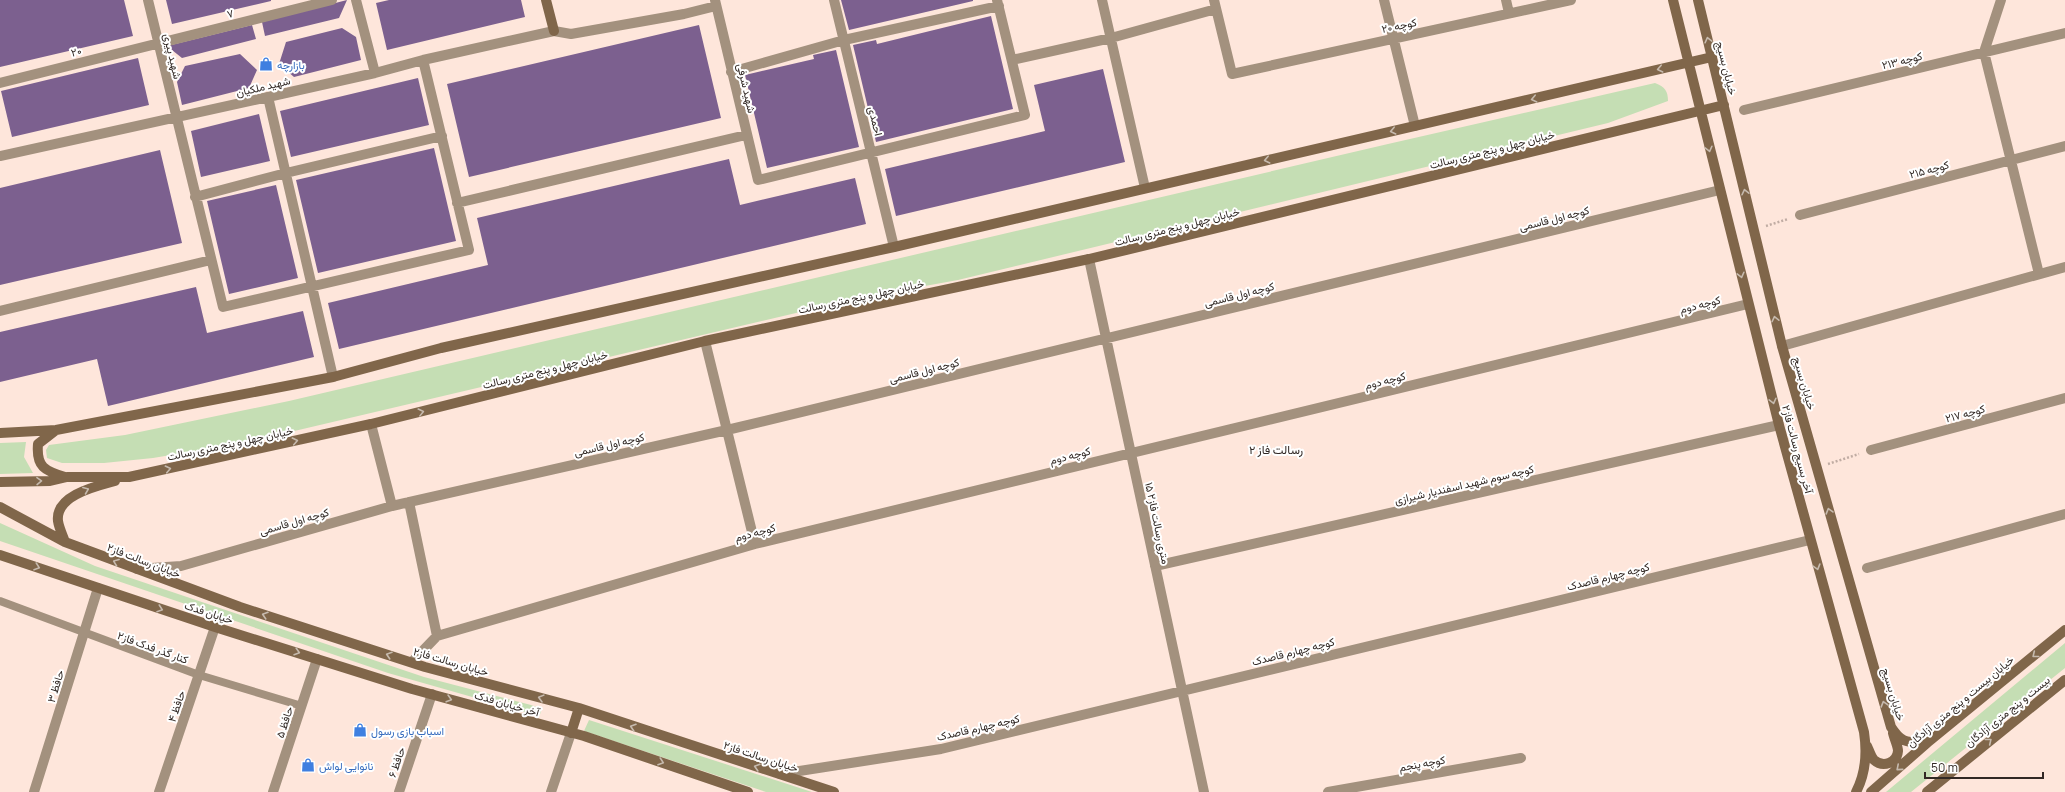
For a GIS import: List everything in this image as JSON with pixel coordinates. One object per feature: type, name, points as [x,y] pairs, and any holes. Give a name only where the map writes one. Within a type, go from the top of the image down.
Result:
[{"type":"main road","points":[[546,0],[554,31]]},
{"type":"main road","points":[[1673,0],[1700,111]]},
{"type":"main road","name":"خیابان بسیج","points":[[1698,0],[1782,346],[1891,727],[1898,738],[1909,742],[1927,743]]},
{"type":"main road","points":[[0,433],[56,430],[333,377],[441,348],[894,247],[1712,57]]},
{"type":"main road","name":"خیابان چهل و پنج متری رسالت","points":[[0,482],[50,481],[67,477],[129,477],[371,424],[705,341],[1089,259],[1724,105]]},
{"type":"main road","name":"آخر بسیج رسالت فاز۲","points":[[1700,111],[1779,425],[1864,732],[1866,744],[1864,768],[1860,784],[1856,792]]},
{"type":"main road","points":[[56,430],[38,444],[37,456],[42,466],[49,472],[67,477]]},
{"type":"main road","points":[[65,542],[58,520],[62,506],[82,490],[129,477]]},
{"type":"main road","name":"خیابان رسالت فاز۲","points":[[0,507],[65,542],[135,570],[240,607],[412,662],[579,708],[834,792]]},
{"type":"main road","name":"خیابان فدک","points":[[0,555],[215,627],[412,689]]},
{"type":"main road","name":"خیابان بیست و پنج متری آزادگان","points":[[1871,792],[1927,743],[2065,630]]},
{"type":"main road","name":"بیست و پنج متری آزادگان","points":[[1927,792],[2065,680]]},
{"type":"main road","name":"آخر خیابان فدک","points":[[412,689],[571,733]]},
{"type":"main road","points":[[579,708],[571,733],[748,792]]},
{"type":"main road","points":[[1866,744],[1874,760],[1881,764],[1889,764],[1896,759],[1898,750],[1891,727]]},
{"type":"street","name":"شهید پیری","points":[[148,0],[175,118],[223,307],[313,286]]},
{"type":"street","name":"۷","points":[[157,43],[332,0]]},
{"type":"street","points":[[356,0],[375,73]]},
{"type":"street","name":"احمدی","points":[[834,0],[894,247]]},
{"type":"street","points":[[1102,0],[1145,188]]},
{"type":"street","points":[[1384,0],[1415,126]]},
{"type":"street","points":[[1506,0],[1509,13]]},
{"type":"street","name":"۲۰ کوچه","points":[[1215,5],[1232,74],[1571,0]]},
{"type":"street","points":[[2001,0],[1984,52],[2039,274]]},
{"type":"street","name":"شهید ملکیان","points":[[0,156],[268,98],[423,60],[554,31],[571,34],[677,16],[715,3]]},
{"type":"street","name":"شهید شرفی","points":[[715,3],[758,180],[871,153]]},
{"type":"street","points":[[731,72],[844,40],[998,3],[1025,115],[871,153]]},
{"type":"street","points":[[1012,60],[1111,38],[1215,5]]},
{"type":"street","name":"کوچه ۲۱۳","points":[[1744,110],[2065,33]]},
{"type":"street","name":"۲۰","points":[[0,83],[157,43]]},
{"type":"street","points":[[313,286],[468,250],[423,60]]},
{"type":"street","points":[[268,98],[333,377]]},
{"type":"street","points":[[457,202],[746,135]]},
{"type":"street","points":[[195,197],[286,173],[442,136]]},
{"type":"street","name":"کوچه ۲۱۵","points":[[1800,215],[2065,146]]},
{"type":"street","name":"کوچه اول قاسمی","points":[[135,570],[181,566],[408,502],[727,430],[1720,190]]},
{"type":"street","name":"۱۵ متری رسالت فاز۲","points":[[1089,259],[1204,792]]},
{"type":"street","points":[[0,310],[211,260]]},
{"type":"street","points":[[1782,346],[2065,267]]},
{"type":"street","name":"کوچه دوم","points":[[412,662],[437,636],[755,544],[1748,304]]},
{"type":"street","points":[[705,341],[755,544]]},
{"type":"street","name":"کوچه ۲۱۷","points":[[1871,450],[2065,398]]},
{"type":"street","points":[[371,424],[392,506]]},
{"type":"street","name":"کوچه سوم شهید اسفندیار شیرازی","points":[[1155,566],[1779,425]]},
{"type":"street","points":[[408,502],[437,636]]},
{"type":"street","points":[[1867,568],[2065,514]]},
{"type":"street","name":"کوچه چهارم قاصدک","points":[[780,774],[941,748],[1810,540]]},
{"type":"street","name":"حافظ ۳","points":[[34,792],[98,588]]},
{"type":"street","name":"حافظ ۴","points":[[159,792],[215,627]]},
{"type":"street","name":"حافظ ۵","points":[[274,792],[317,659]]},
{"type":"street","name":"حافظ ۶","points":[[399,792],[432,694]]},
{"type":"street","points":[[551,792],[571,733]]},
{"type":"street","name":"کوچه پنجم","points":[[1328,792],[1521,758]]},
{"type":"lane","name":"کنار گذر فدک فاز۲","points":[[0,601],[84,634],[199,675],[302,706]]},
{"type":"path","points":[[1754,230],[1800,215]]},
{"type":"path","points":[[1816,467],[1871,450]]},
{"type":"green space","points":[[1655,83],[1665,90],[1668,101],[1608,123],[958,280],[864,297],[243,443],[153,458],[104,463],[62,463],[47,458],[46,450],[49,445],[125,435],[289,401]]},
{"type":"green space","points":[[26,442],[24,457],[33,473],[0,474],[0,443]]},
{"type":"green space","points":[[0,523],[95,566],[424,677],[531,705],[539,708],[541,712],[539,716],[388,673],[0,541]]},
{"type":"green space","points":[[2065,643],[2065,668],[1911,792],[1886,792]]},
{"type":"green space","points":[[589,720],[812,792],[766,792],[584,731]]},
{"type":"building","points":[[0,0],[124,0],[133,36],[0,67]]},
{"type":"building","points":[[166,0],[271,0],[271,1],[172,24]]},
{"type":"building","points":[[347,0],[339,18],[265,36],[262,22]]},
{"type":"building","points":[[389,0],[521,0],[525,17],[387,50],[376,3]]},
{"type":"building","points":[[841,0],[973,0],[973,1],[849,30]]},
{"type":"building","points":[[991,16],[1013,109],[876,142],[853,45],[876,40],[877,44]]},
{"type":"building","points":[[252,25],[256,39],[182,58],[167,46]]},
{"type":"building","points":[[699,25],[721,118],[469,177],[447,84]]},
{"type":"building","points":[[342,28],[356,37],[361,60],[294,77],[279,64],[286,42]]},
{"type":"building","points":[[836,50],[859,147],[767,168],[745,75],[814,59],[813,55]]},
{"type":"building","points":[[240,54],[257,70],[249,88],[182,105],[177,82],[185,66]]},
{"type":"building","points":[[138,58],[149,105],[12,137],[1,91]]},
{"type":"building","points":[[1103,69],[1125,162],[896,216],[885,169],[1045,131],[1034,85]]},
{"type":"building","points":[[418,78],[429,125],[291,157],[280,111]]},
{"type":"building","points":[[259,114],[270,161],[201,177],[191,131]]},
{"type":"building","points":[[434,148],[456,241],[318,273],[296,180]]},
{"type":"building","points":[[160,150],[182,243],[0,285],[0,188]]},
{"type":"building","points":[[729,159],[740,205],[855,178],[866,224],[339,349],[328,303],[488,265],[477,218]]},
{"type":"building","points":[[276,185],[298,278],[229,294],[207,201]]},
{"type":"building","points":[[196,287],[207,333],[303,311],[314,357],[108,406],[97,359],[0,382],[0,332]]},
{"type":"place","name":"بازارچه","points":[[266,64]]},
{"type":"place","name":"اسباب بازی رسول","points":[[360,730]]},
{"type":"place","name":"نانوایی لواش","points":[[308,765]]},
{"type":"district","name":"رسالت فاز ۲","points":[[1276,449]]}]
